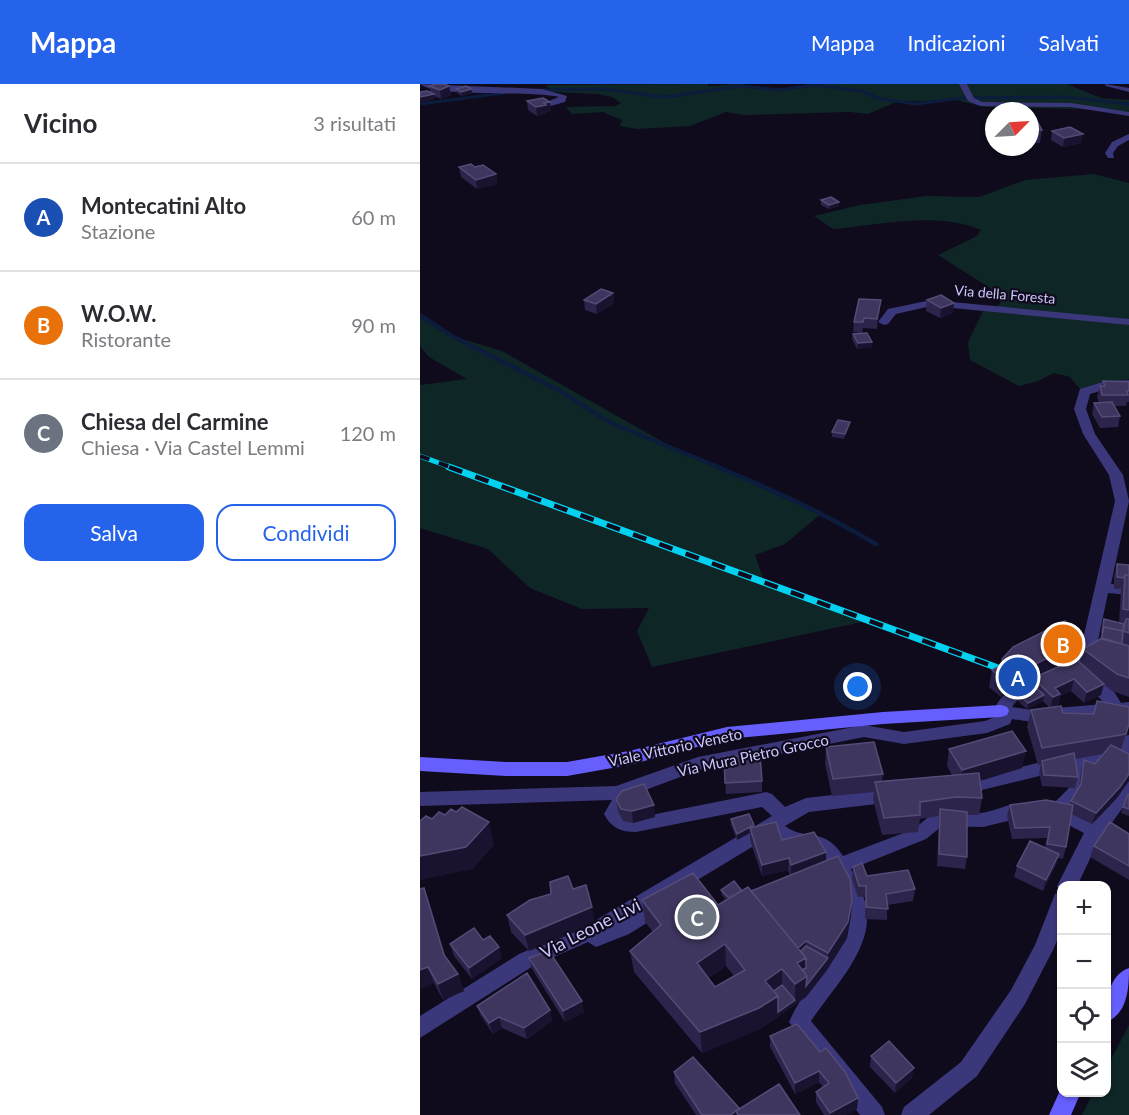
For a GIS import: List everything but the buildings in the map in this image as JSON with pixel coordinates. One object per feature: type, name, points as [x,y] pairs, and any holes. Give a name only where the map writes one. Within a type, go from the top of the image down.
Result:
[{"type":"street","points":[[422,84],[438,88],[542,91],[563,96],[562,100],[547,105]]},
{"type":"street","points":[[963,84],[971,99],[980,104],[1071,105],[1129,114]]},
{"type":"street","points":[[1109,84],[1129,90]]},
{"type":"street","points":[[420,93],[438,88]]},
{"type":"street","points":[[1111,156],[1108,153],[1115,144],[1129,137]]},
{"type":"street","name":"Via della Foresta","points":[[884,322],[892,311],[932,303],[1129,322]]},
{"type":"street","points":[[1122,709],[1032,716],[1001,711],[1011,695],[1074,664],[1087,655],[1101,623],[1103,588],[1122,501],[1116,475],[1089,434],[1080,409],[1084,392],[1106,385],[1129,384]]},
{"type":"street","points":[[1103,588],[1129,590]]},
{"type":"street","points":[[1074,664],[1122,709]]},
{"type":"street","name":"Via Mura Pietro Grocco","points":[[420,799],[616,793],[698,764],[864,731],[904,738],[987,727],[1004,720],[1001,711]]},
{"type":"street","name":"Viale Vittorio Veneto","points":[[420,764],[506,769],[567,769],[629,758],[727,733],[883,718],[1001,711]]},
{"type":"street","points":[[937,790],[973,787],[1074,761],[1123,752]]},
{"type":"street","points":[[744,755],[630,797],[618,806],[613,814],[624,825],[636,825],[766,799],[786,837],[799,841],[820,842],[839,865],[852,892],[858,920],[852,940],[799,1022],[874,1115]]},
{"type":"street","points":[[1059,810],[1078,790],[1074,761]]},
{"type":"street","points":[[1069,881],[1095,831],[1129,786]]},
{"type":"street","name":"Via Leone Livi","points":[[420,1028],[526,960],[598,929],[807,805],[913,793]]},
{"type":"street","points":[[804,878],[920,834],[938,819],[983,820],[1000,814],[1038,809],[1059,810],[1095,831]]},
{"type":"street","points":[[551,950],[586,942],[622,928],[688,889],[697,890],[702,878],[735,847]]},
{"type":"street","points":[[912,1115],[969,1069],[1018,997],[1044,948],[1057,913]]},
{"type":"street","points":[[1111,1006],[1129,977]]},
{"type":"street","points":[[1060,1115],[1068,1097]]},
{"type":"green space","points":[[708,84],[708,86],[741,84],[804,88],[825,84],[1067,84],[1101,98],[1129,100],[1129,116],[1115,112],[1081,109],[1039,108],[1039,102],[985,102],[985,107],[956,100],[896,102],[868,114],[850,112],[744,115],[726,112],[690,126],[637,129],[620,126],[622,120],[603,112],[572,114],[566,107],[615,106],[621,103],[612,97],[552,92],[546,85]]},
{"type":"green space","points":[[1094,174],[1129,183],[1129,379],[1080,389],[1070,377],[1054,373],[1038,381],[1019,386],[970,360],[968,342],[983,311],[1001,303],[990,288],[938,255],[977,236],[981,230],[964,224],[927,220],[833,229],[814,216],[860,205],[926,196],[979,197],[1025,180]]},
{"type":"green space","points":[[420,313],[449,335],[502,351],[688,456],[823,512],[785,544],[755,555],[765,584],[862,622],[652,667],[637,631],[649,608],[582,609],[530,588],[488,549],[420,528],[420,385],[467,379],[429,357],[420,346]]},
{"type":"green space","points":[[1129,1025],[1129,1115],[1082,1115],[1091,1097],[1111,1097],[1111,1059]]},
{"type":"waterway","points":[[540,90],[603,89],[665,97],[740,86],[779,90],[814,85],[861,91],[881,99],[916,104],[962,98],[1066,97],[1129,104]]},
{"type":"waterway","points":[[420,104],[504,93]]},
{"type":"waterway","points":[[420,315],[452,336],[562,392],[611,423],[721,468]]},
{"type":"waterway","points":[[717,467],[798,502],[876,544]]},
{"type":"railway","points":[[420,456],[453,468]]},
{"type":"railway","points":[[449,467],[1009,672]]},
{"type":"place","name":"W.O.W.","points":[[1063,644]]},
{"type":"place","name":"Montecatini Alto","points":[[1018,677]]},
{"type":"place","name":"Chiesa del Carmine","points":[[697,917]]}]
